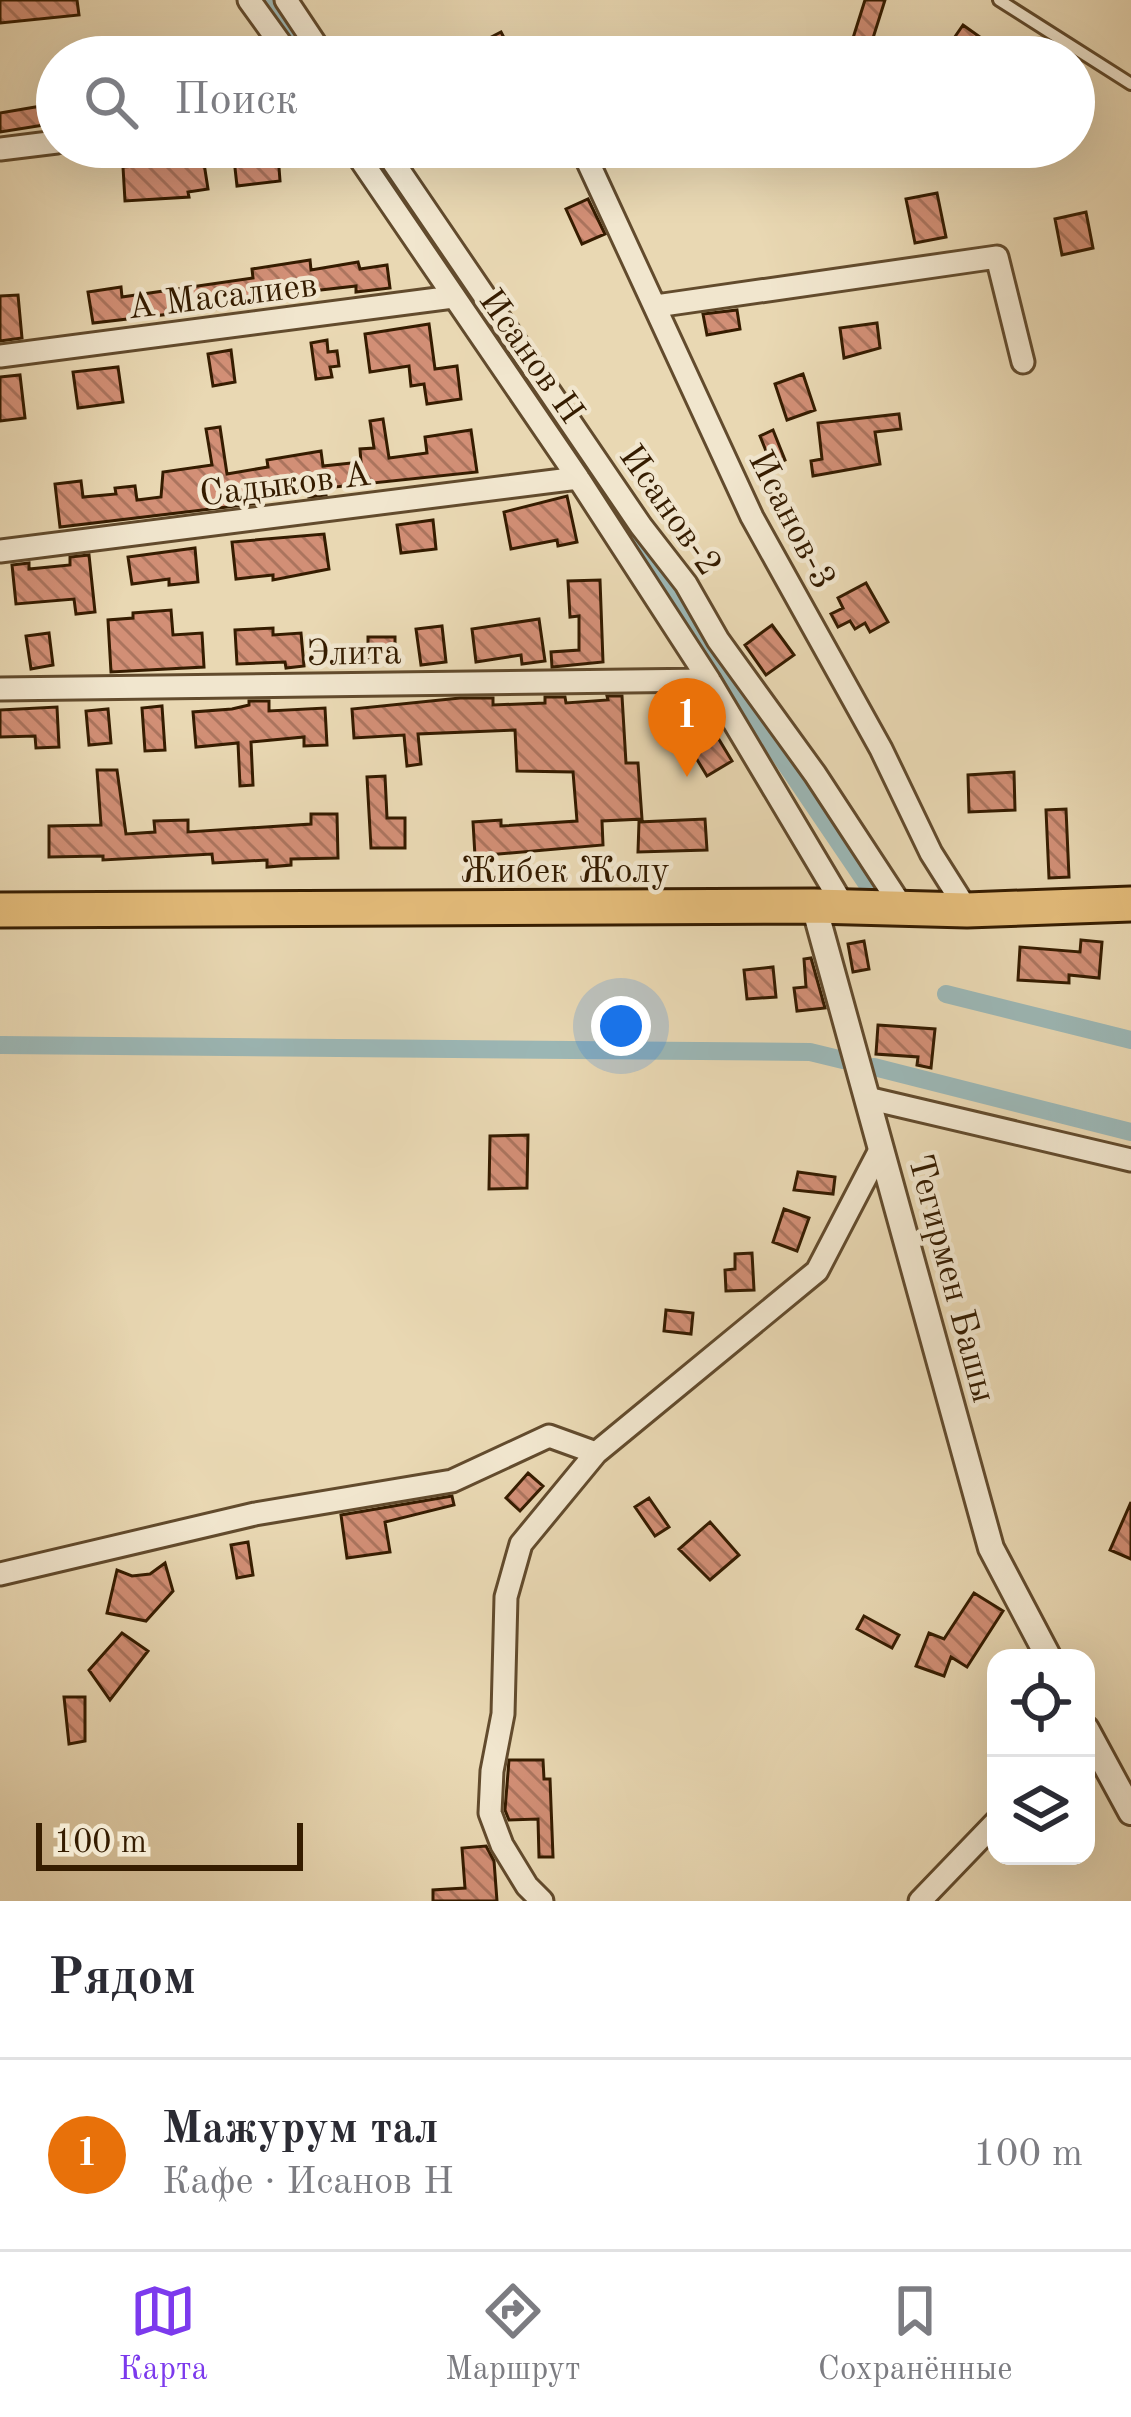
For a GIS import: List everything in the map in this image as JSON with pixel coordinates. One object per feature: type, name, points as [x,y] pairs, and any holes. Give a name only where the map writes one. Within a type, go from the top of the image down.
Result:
[{"type":"main road","name":"Жибек Жолу","points":[[0,910],[967,910],[1131,904]]},
{"type":"street","points":[[249,0],[275,36]]},
{"type":"street","points":[[286,0],[310,36]]},
{"type":"street","points":[[0,149],[36,145]]},
{"type":"street","name":"Исанов Н","points":[[366,168],[709,680],[830,908]]},
{"type":"street","name":"Исанов-2","points":[[397,168],[641,526],[686,584],[718,640],[842,812],[904,910]]},
{"type":"street","name":"Исанов-3","points":[[591,168],[752,517],[967,910]]},
{"type":"street","points":[[656,306],[998,257],[1023,362]]},
{"type":"street","name":"А Масалиев","points":[[0,356],[453,297]]},
{"type":"street","name":"Садыков А","points":[[0,551],[578,478]]},
{"type":"street","name":"Элита","points":[[0,689],[709,680]]},
{"type":"street","name":"Тегирмен Башы","points":[[830,908],[867,1098],[991,1548],[1044,1649]]},
{"type":"street","points":[[867,1098],[1131,1160]]},
{"type":"street","points":[[542,1901],[502,1845],[490,1813],[503,1714],[506,1597],[521,1544],[596,1453],[817,1271],[881,1148]]},
{"type":"street","points":[[0,1574],[255,1514],[452,1481],[549,1436],[596,1453]]},
{"type":"street","points":[[1095,1746],[1131,1812]]},
{"type":"street","points":[[920,1901],[987,1831]]},
{"type":"lane","points":[[999,0],[1056,36]]},
{"type":"lane","points":[[1095,61],[1131,84]]},
{"type":"building","points":[[0,0],[77,0],[79,15],[0,23]]},
{"type":"building","points":[[865,0],[885,0],[874,36],[854,36]]},
{"type":"building","points":[[963,25],[978,36],[955,36]]},
{"type":"building","points":[[36,107],[36,126],[0,132],[0,113]]},
{"type":"building","points":[[123,168],[205,168],[208,189],[188,192],[189,197],[125,201]]},
{"type":"building","points":[[235,168],[279,168],[280,181],[237,186]]},
{"type":"building","points":[[937,193],[946,237],[915,243],[906,199]]},
{"type":"building","points":[[588,199],[605,234],[582,244],[566,209]]},
{"type":"building","points":[[1086,212],[1093,248],[1062,255],[1055,219]]},
{"type":"building","points":[[310,260],[311,270],[358,262],[360,269],[387,265],[390,288],[303,292],[238,302],[239,306],[93,323],[88,292],[121,287],[122,297],[253,278],[252,269]]},
{"type":"building","points":[[18,295],[22,338],[0,341],[0,296]]},
{"type":"building","points":[[737,310],[740,329],[707,335],[703,314]]},
{"type":"building","points":[[877,323],[880,348],[844,358],[840,328]]},
{"type":"building","points":[[429,324],[435,369],[457,366],[461,399],[427,404],[424,384],[411,386],[409,366],[370,372],[365,334]]},
{"type":"building","points":[[327,340],[328,352],[337,351],[339,366],[330,367],[332,377],[316,379],[311,343]]},
{"type":"building","points":[[231,350],[235,382],[213,386],[208,354]]},
{"type":"building","points":[[118,367],[123,402],[78,408],[73,372]]},
{"type":"building","points":[[803,374],[815,410],[787,420],[775,384]]},
{"type":"building","points":[[20,375],[25,418],[0,421],[0,377]]},
{"type":"building","points":[[899,414],[901,429],[875,432],[880,464],[813,476],[811,461],[822,459],[818,423]]},
{"type":"building","points":[[383,419],[389,458],[427,453],[425,437],[471,430],[477,472],[325,488],[326,495],[309,497],[309,492],[261,503],[60,527],[55,484],[81,481],[83,497],[116,494],[115,488],[135,486],[137,500],[161,497],[163,472],[212,465],[206,429],[220,427],[227,474],[268,467],[267,460],[321,451],[323,466],[361,462],[360,449],[374,448],[370,421]]},
{"type":"building","points":[[773,430],[785,460],[772,466],[760,436]]},
{"type":"building","points":[[567,496],[577,542],[558,546],[557,540],[511,549],[504,512]]},
{"type":"building","points":[[433,520],[436,549],[401,553],[397,525]]},
{"type":"building","points":[[324,534],[329,569],[273,580],[273,575],[236,579],[232,542]]},
{"type":"building","points":[[195,548],[198,582],[169,585],[169,579],[132,584],[128,557]]},
{"type":"building","points":[[89,555],[95,612],[76,614],[74,599],[16,604],[12,565],[29,563],[29,569],[70,565],[70,557]]},
{"type":"building","points":[[600,580],[603,662],[552,667],[551,652],[579,650],[579,616],[570,617],[568,581]]},
{"type":"building","points":[[866,583],[888,622],[870,632],[865,623],[855,629],[850,621],[838,627],[831,614],[843,608],[838,598]]},
{"type":"building","points":[[171,610],[173,635],[202,633],[204,667],[111,672],[108,620]]},
{"type":"building","points":[[539,619],[545,661],[522,664],[521,655],[476,662],[472,629]]},
{"type":"building","points":[[772,625],[794,655],[766,675],[745,645]]},
{"type":"building","points":[[442,626],[446,662],[421,665],[416,629]]},
{"type":"building","points":[[273,628],[273,635],[301,633],[304,666],[237,664],[235,630]]},
{"type":"building","points":[[49,633],[53,665],[31,669],[26,636]]},
{"type":"building","points":[[368,637],[395,637],[395,662],[368,661]]},
{"type":"building","points":[[692,695],[732,761],[707,776],[667,710]]},
{"type":"building","points":[[607,696],[622,696],[626,763],[638,763],[642,819],[602,821],[603,845],[475,856],[473,822],[501,820],[501,826],[577,821],[573,772],[517,771],[515,730],[418,734],[421,764],[407,766],[404,735],[354,738],[352,709],[460,698],[493,698],[493,705],[545,703],[545,697],[565,697],[566,703],[608,700]]},
{"type":"building","points":[[249,701],[269,701],[269,711],[325,708],[327,745],[304,746],[304,737],[251,742],[253,785],[240,786],[238,743],[196,747],[193,712],[232,709],[249,705]]},
{"type":"building","points":[[162,706],[165,750],[145,751],[142,708]]},
{"type":"building","points":[[57,707],[59,747],[36,748],[35,736],[0,737],[0,710]]},
{"type":"building","points":[[108,709],[111,743],[89,745],[86,711]]},
{"type":"building","points":[[97,770],[117,770],[126,834],[155,832],[154,821],[188,820],[188,832],[311,824],[311,814],[337,814],[338,858],[291,859],[291,865],[267,867],[267,860],[213,863],[212,854],[103,860],[103,856],[49,857],[49,826],[101,825]]},
{"type":"building","points":[[1014,772],[1015,810],[969,812],[968,775]]},
{"type":"building","points":[[385,776],[387,818],[405,818],[405,848],[371,848],[367,777]]},
{"type":"building","points":[[1066,809],[1069,877],[1049,878],[1046,810]]},
{"type":"building","points":[[705,819],[707,850],[638,852],[639,822]]},
{"type":"building","points":[[1081,940],[1102,942],[1099,978],[1069,975],[1069,983],[1018,980],[1020,947],[1080,952]]},
{"type":"building","points":[[864,941],[869,969],[853,972],[848,944]]},
{"type":"building","points":[[811,958],[825,1008],[797,1011],[794,988],[806,987],[804,959]]},
{"type":"building","points":[[773,967],[776,997],[747,999],[744,970]]},
{"type":"building","points":[[878,1025],[935,1029],[931,1068],[917,1065],[918,1057],[876,1054]]},
{"type":"building","points":[[528,1135],[527,1188],[489,1189],[490,1136]]},
{"type":"building","points":[[798,1172],[835,1177],[833,1194],[794,1190]]},
{"type":"building","points":[[784,1209],[809,1218],[797,1251],[773,1242]]},
{"type":"building","points":[[752,1253],[754,1290],[726,1291],[725,1270],[735,1269],[735,1254]]},
{"type":"building","points":[[666,1310],[693,1313],[691,1334],[664,1331]]},
{"type":"building","points":[[528,1473],[543,1486],[520,1511],[506,1498]]},
{"type":"building","points":[[452,1496],[454,1505],[385,1522],[390,1552],[347,1558],[341,1515]]},
{"type":"building","points":[[649,1498],[669,1527],[655,1536],[635,1507]]},
{"type":"building","points":[[1131,1502],[1131,1559],[1110,1550]]},
{"type":"building","points":[[710,1522],[739,1555],[710,1580],[679,1549]]},
{"type":"building","points":[[248,1542],[253,1575],[237,1578],[231,1545]]},
{"type":"building","points":[[165,1563],[173,1591],[146,1621],[107,1613],[117,1570],[132,1576],[150,1574]]},
{"type":"building","points":[[974,1593],[1003,1611],[967,1667],[951,1657],[944,1676],[916,1666],[929,1633],[944,1639]]},
{"type":"building","points":[[864,1616],[899,1635],[892,1648],[857,1629]]},
{"type":"building","points":[[122,1633],[148,1651],[110,1700],[89,1670]]},
{"type":"building","points":[[64,1697],[85,1697],[85,1741],[69,1744]]},
{"type":"building","points":[[509,1760],[543,1760],[544,1779],[550,1779],[553,1857],[539,1857],[538,1819],[509,1820],[505,1810]]},
{"type":"building","points":[[486,1846],[494,1861],[497,1901],[433,1901],[433,1890],[465,1888],[462,1848]]},
{"type":"waterway","points":[[267,0],[292,36]]},
{"type":"waterway","points":[[382,168],[869,887]]},
{"type":"waterway","points":[[946,994],[1131,1040]]},
{"type":"waterway","points":[[0,1045],[810,1052],[843,1060]]},
{"type":"waterway","points":[[874,1067],[1131,1132]]},
{"type":"place","name":"Мажурум тал","points":[[687,777]]}]
